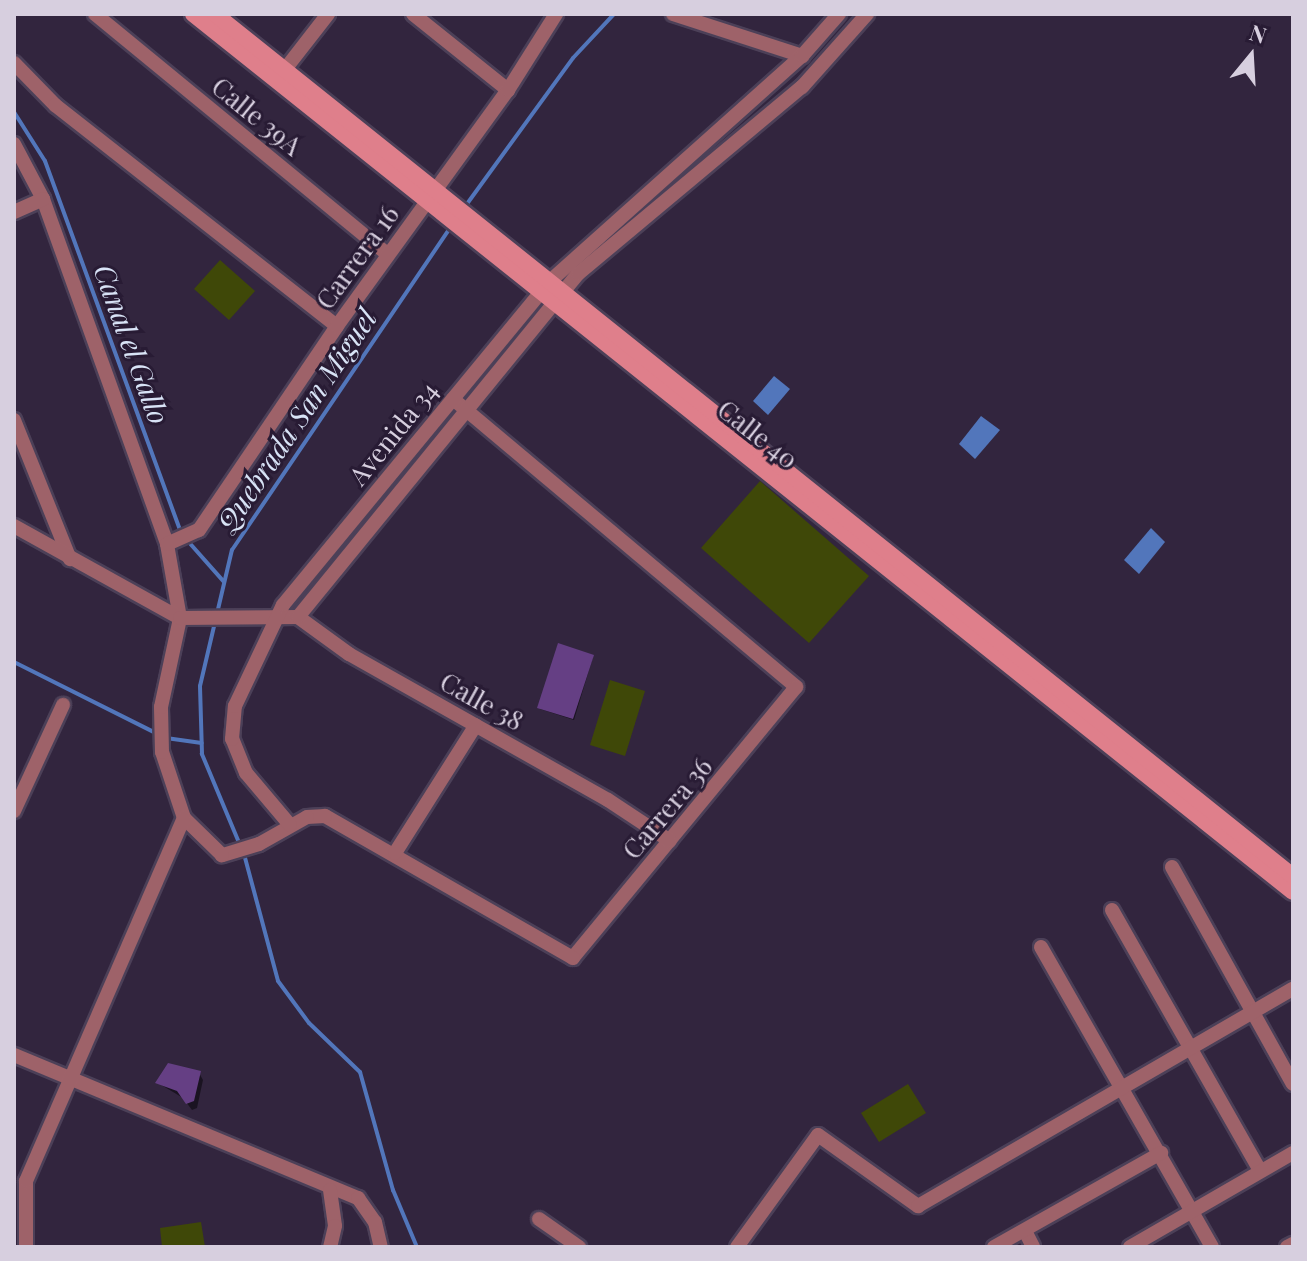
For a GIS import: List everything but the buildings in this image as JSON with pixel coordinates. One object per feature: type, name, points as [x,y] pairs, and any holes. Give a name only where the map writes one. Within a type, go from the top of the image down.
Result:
[{"type":"main road","name":"Calle 40","points":[[193,14],[281,75]]},
{"type":"main road","name":"Calle 40","points":[[215,14],[281,75],[436,200],[1125,747],[1293,876]]},
{"type":"main road","name":"Calle 40","points":[[1125,747],[1293,892]]},
{"type":"street","name":"Calle 39A","points":[[95,14],[387,254]]},
{"type":"street","points":[[281,75],[328,14]]},
{"type":"street","points":[[413,14],[508,90]]},
{"type":"street","name":"Carrera 16","points":[[173,542],[199,530],[387,254],[436,200],[556,14]]},
{"type":"street","points":[[673,14],[802,56]]},
{"type":"street","name":"Avenida 34","points":[[290,825],[246,773],[232,739],[235,706],[272,619],[545,287],[802,56],[839,14]]},
{"type":"street","name":"Avenida 34","points":[[298,617],[578,274],[802,87],[867,14]]},
{"type":"street","points":[[14,63],[55,105],[337,326]]},
{"type":"street","points":[[14,144],[43,199],[173,542],[185,619],[161,712],[162,749],[184,818],[222,855],[259,844],[290,825],[325,816],[395,853],[476,725]]},
{"type":"street","points":[[14,212],[43,199]]},
{"type":"street","points":[[453,399],[466,412]]},
{"type":"street","name":"Carrera 36","points":[[395,853],[573,958],[796,687],[466,412]]},
{"type":"street","points":[[14,420],[70,559]]},
{"type":"street","points":[[14,526],[185,619],[298,617]]},
{"type":"street","name":"Calle 38","points":[[298,617],[349,654],[476,725],[670,841]]},
{"type":"street","points":[[14,811],[63,705]]},
{"type":"street","points":[[26,1247],[26,1181],[184,818]]},
{"type":"street","points":[[1172,867],[1250,1012],[1293,1084]]},
{"type":"street","points":[[1112,910],[1260,1171]]},
{"type":"street","points":[[1041,947],[1212,1247]]},
{"type":"street","points":[[737,1247],[818,1135],[918,1206],[1121,1085],[1293,989]]},
{"type":"street","points":[[14,1055],[330,1190],[358,1198],[375,1222],[381,1247]]},
{"type":"street","points":[[994,1247],[1161,1153]]},
{"type":"street","points":[[1130,1247],[1191,1208],[1293,1153]]},
{"type":"street","points":[[330,1190],[335,1226],[330,1247]]},
{"type":"street","points":[[539,1219],[579,1247]]},
{"type":"street","points":[[1025,1231],[1033,1247]]},
{"type":"street","points":[[1287,1247],[1293,1244]]},
{"type":"green space","points":[[220,260],[255,291],[229,320],[194,289]]},
{"type":"green space","points":[[760,481],[869,576],[809,643],[701,548]]},
{"type":"green space","points":[[610,680],[645,691],[625,756],[590,745]]},
{"type":"green space","points":[[908,1084],[926,1113],[879,1142],[861,1113]]},
{"type":"green space","points":[[201,1222],[205,1247],[162,1247],[160,1228]]},
{"type":"water","points":[[774,376],[790,389],[768,415],[753,401]]},
{"type":"water","points":[[981,416],[1000,430],[975,459],[959,444]]},
{"type":"water","points":[[1151,528],[1165,542],[1139,574],[1124,560]]},
{"type":"waterway","name":"Quebrada San Miguel","points":[[464,208],[573,58],[614,14]]},
{"type":"waterway","name":"Canal el Gallo","points":[[14,112],[45,161],[181,532]]},
{"type":"waterway","name":"Quebrada San Miguel","points":[[240,845],[202,754],[200,686],[232,550],[452,225]]},
{"type":"waterway","name":"Canal el Gallo","points":[[186,539],[224,582]]},
{"type":"waterway","points":[[14,662],[158,734]]},
{"type":"waterway","points":[[166,738],[202,743]]},
{"type":"waterway","name":"Quebrada San Miguel","points":[[244,854],[278,981],[309,1023],[360,1072],[393,1190],[417,1247]]}]
